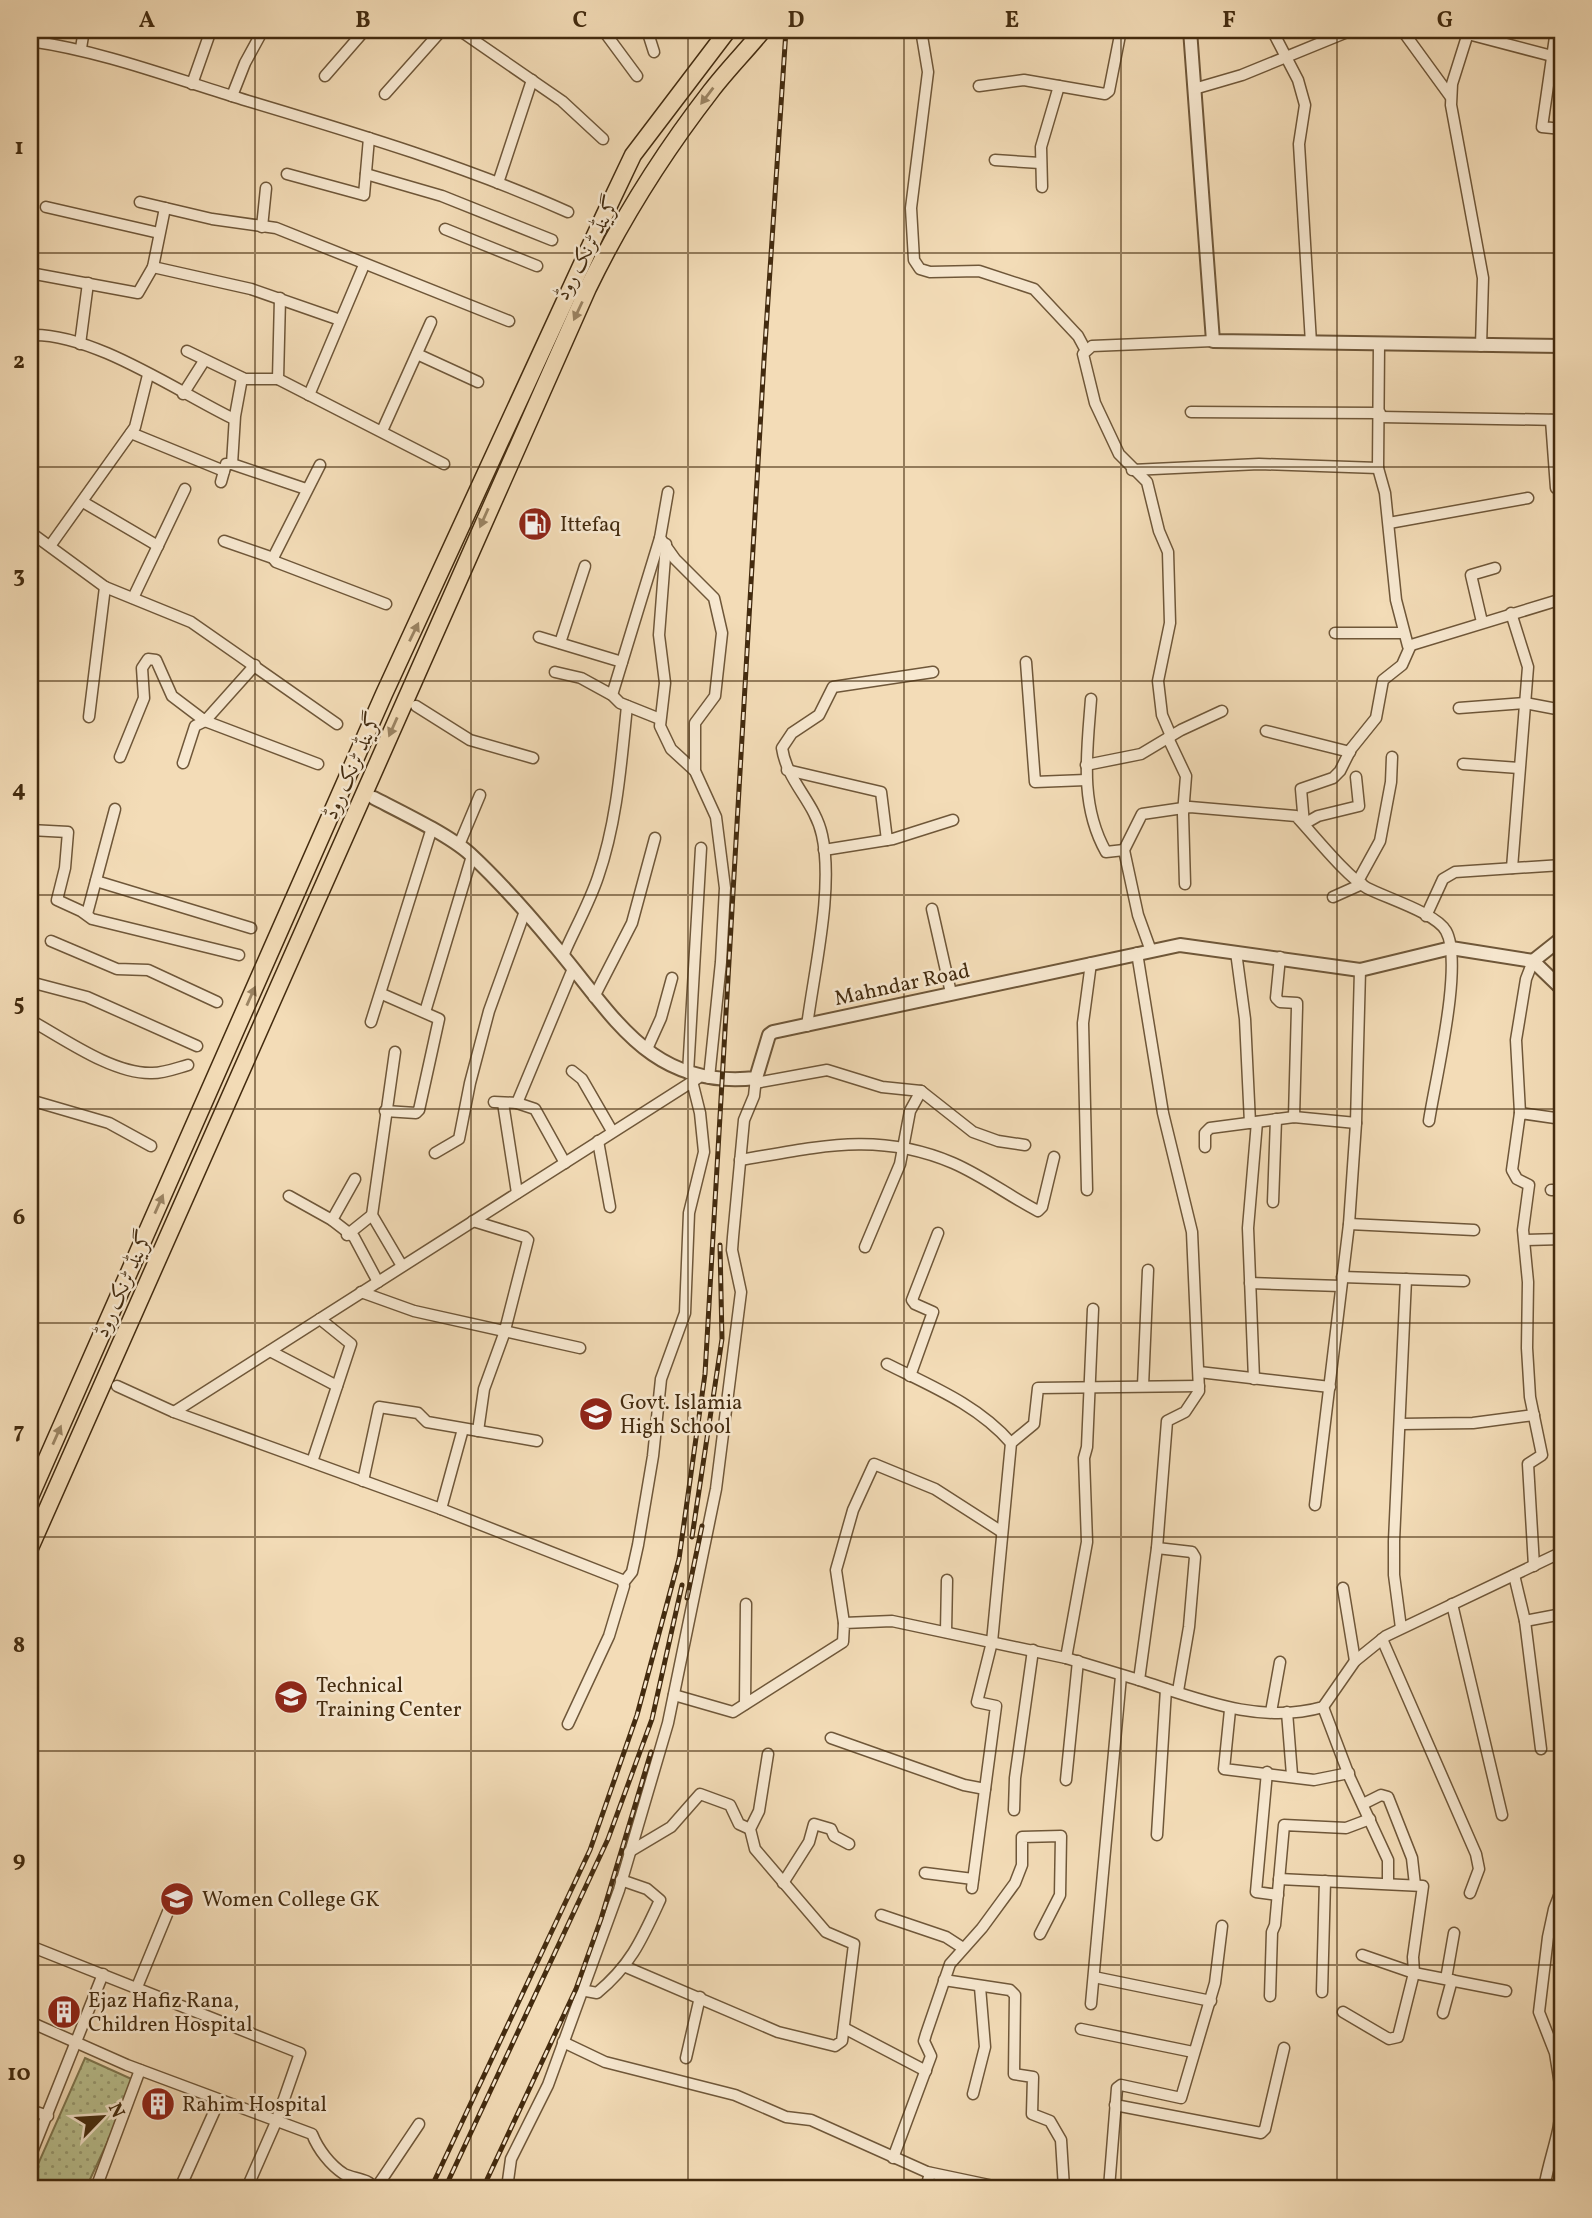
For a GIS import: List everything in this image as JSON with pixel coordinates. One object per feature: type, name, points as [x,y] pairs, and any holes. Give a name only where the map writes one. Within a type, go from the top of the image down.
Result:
[{"type":"highway","name":"گرینڈ ٹرنک روڈ","points":[[30,1497],[384,694],[633,155],[728,30]]},
{"type":"highway","name":"گرینڈ ٹرنک روڈ","points":[[30,1548],[410,704],[541,391],[616,231],[667,150],[712,89],[763,30]]},
{"type":"highway","points":[[384,694],[410,704]]},
{"type":"street","points":[[81,48],[84,30]]},
{"type":"street","points":[[192,83],[211,30]]},
{"type":"street","points":[[232,96],[262,30]]},
{"type":"street","points":[[325,76],[365,30]]},
{"type":"street","points":[[385,93],[442,30]]},
{"type":"street","points":[[459,30],[562,101],[603,139]]},
{"type":"street","points":[[603,30],[637,76]]},
{"type":"street","points":[[647,30],[654,52]]},
{"type":"street","points":[[921,30],[929,72],[914,170],[911,208],[914,260],[920,269],[930,272],[979,271],[1034,289],[1078,336],[1085,349],[1086,370],[1095,403],[1119,454],[1132,470],[1147,482],[1159,531],[1168,552],[1170,623],[1158,681],[1162,715],[1185,769],[1185,884]]},
{"type":"street","points":[[979,86],[1014,80],[1098,94],[1109,91],[1121,30]]},
{"type":"street","points":[[1190,30],[1213,341]]},
{"type":"street","points":[[1272,30],[1288,57],[1305,105],[1299,145],[1311,343]]},
{"type":"street","points":[[1194,89],[1288,57],[1352,30]]},
{"type":"street","points":[[1402,30],[1450,96],[1483,278],[1480,346]]},
{"type":"street","points":[[1556,30],[1542,127],[1562,129]]},
{"type":"street","points":[[1450,96],[1469,32],[1552,56]]},
{"type":"street","points":[[30,41],[81,48],[369,138],[498,183],[568,212]]},
{"type":"street","points":[[498,183],[532,80]]},
{"type":"street","points":[[1042,187],[1040,163],[1045,131],[1059,86]]},
{"type":"street","points":[[287,174],[363,195],[369,138]]},
{"type":"street","points":[[995,160],[1040,163]]},
{"type":"street","points":[[366,174],[442,196],[552,240]]},
{"type":"street","points":[[262,226],[266,188]]},
{"type":"street","points":[[140,202],[276,228],[509,321]]},
{"type":"street","points":[[46,207],[159,233]]},
{"type":"street","points":[[30,273],[138,293],[153,267],[166,208]]},
{"type":"street","points":[[445,229],[537,266]]},
{"type":"street","points":[[309,395],[364,265]]},
{"type":"street","points":[[153,267],[279,298],[340,320]]},
{"type":"street","points":[[80,344],[88,283]]},
{"type":"street","points":[[278,379],[279,298]]},
{"type":"street","points":[[382,430],[431,322]]},
{"type":"street","points":[[30,335],[80,344],[118,358],[234,419]]},
{"type":"street","points":[[1085,349],[1129,343],[1213,341],[1562,346]]},
{"type":"street","points":[[1379,344],[1378,468],[1389,523],[1391,567],[1403,633],[1410,647]]},
{"type":"street","points":[[187,351],[242,378],[278,379],[444,464]]},
{"type":"street","points":[[417,354],[478,382]]},
{"type":"street","points":[[183,394],[204,360]]},
{"type":"street","points":[[50,546],[131,433],[138,418],[148,375]]},
{"type":"street","points":[[226,472],[242,378]]},
{"type":"street","points":[[1191,412],[1557,420],[1559,470],[1556,488]]},
{"type":"street","points":[[131,433],[226,472],[306,489]]},
{"type":"street","points":[[1132,470],[1247,464],[1378,468]]},
{"type":"street","points":[[273,558],[320,465]]},
{"type":"street","points":[[133,598],[185,489]]},
{"type":"street","points":[[174,1412],[697,1077],[721,962],[725,888],[716,817],[695,771],[665,741],[660,719],[665,683],[659,635],[668,492]]},
{"type":"street","points":[[1389,523],[1528,498]]},
{"type":"street","points":[[83,502],[158,545]]},
{"type":"street","points":[[30,533],[105,587],[191,622],[337,724]]},
{"type":"street","points":[[224,541],[386,604]]},
{"type":"street","points":[[612,695],[663,541]]},
{"type":"street","points":[[663,541],[675,559],[708,589],[721,618],[722,642],[715,696],[695,723],[695,771]]},
{"type":"street","points":[[560,643],[585,566]]},
{"type":"street","points":[[1482,622],[1471,575],[1495,568]]},
{"type":"street","points":[[89,717],[105,587]]},
{"type":"street","points":[[1304,824],[1301,789],[1333,778],[1376,718],[1383,680],[1402,665],[1410,647],[1482,622],[1562,599]]},
{"type":"street","points":[[1511,613],[1528,667],[1512,867]]},
{"type":"street","points":[[1335,633],[1403,633]]},
{"type":"street","points":[[539,637],[622,662]]},
{"type":"street","points":[[120,757],[144,698],[142,668],[150,657],[159,664],[172,696],[205,721],[318,764]]},
{"type":"street","points":[[1026,662],[1035,782],[1086,780]]},
{"type":"street","points":[[183,763],[195,726],[205,721],[255,665]]},
{"type":"street","points":[[555,672],[581,678],[627,706],[660,719]]},
{"type":"street","points":[[807,1026],[825,887],[824,850],[821,830],[787,770],[782,748],[792,733],[819,715],[833,687],[933,672]]},
{"type":"street","points":[[1091,699],[1086,780],[1097,836],[1106,852],[1124,850]]},
{"type":"street","points":[[1459,708],[1525,703],[1562,710]]},
{"type":"street","points":[[410,704],[470,740],[533,758]]},
{"type":"street","points":[[562,956],[598,876],[611,829],[619,788],[627,706]]},
{"type":"street","points":[[1086,765],[1141,754],[1222,711]]},
{"type":"street","points":[[1266,731],[1350,751]]},
{"type":"street","points":[[1333,897],[1360,882],[1380,841],[1391,782],[1392,757]]},
{"type":"street","points":[[1463,764],[1519,768]]},
{"type":"street","points":[[787,770],[881,792],[887,840]]},
{"type":"street","points":[[1304,824],[1318,816],[1359,806],[1356,777]]},
{"type":"street","points":[[459,845],[480,794]]},
{"type":"street","points":[[374,798],[459,845],[472,856],[562,956],[622,1031],[647,1049],[697,1077],[756,1081],[827,1070],[882,1087],[920,1091],[973,1132],[998,1141],[1025,1145]]},
{"type":"street","points":[[1151,951],[1138,915],[1124,850],[1142,814],[1184,807],[1292,815],[1360,882],[1426,916],[1445,930],[1451,948],[1449,1005],[1429,1121]]},
{"type":"street","points":[[87,914],[115,808]]},
{"type":"street","points":[[824,850],[887,840],[953,820]]},
{"type":"street","points":[[30,830],[68,832],[65,868],[57,900],[92,919],[239,955]]},
{"type":"street","points":[[371,1022],[382,995],[431,831]]},
{"type":"street","points":[[594,997],[632,923],[655,838]]},
{"type":"street","points":[[568,1724],[609,1636],[624,1583],[632,1572],[653,1456],[661,1378],[685,1313],[689,1213],[704,1152],[697,1077],[701,848]]},
{"type":"street","points":[[425,1012],[472,856]]},
{"type":"street","points":[[1426,916],[1447,876],[1462,871],[1562,865]]},
{"type":"street","points":[[96,881],[251,928]]},
{"type":"street","points":[[932,909],[951,993]]},
{"type":"street","points":[[435,1153],[459,1139],[489,1011],[524,914]]},
{"type":"street","points":[[1534,1566],[1528,1464],[1542,1455],[1534,1415],[1527,1348],[1526,1240],[1523,1230],[1529,1185],[1517,1179],[1512,1170],[1520,1113],[1516,1040],[1526,979],[1533,961],[1562,938]]},
{"type":"street","points":[[51,941],[117,969],[148,970],[217,1002]]},
{"type":"street","name":"Mahndar Road","points":[[756,1081],[769,1035],[1180,945],[1360,970],[1451,948],[1533,961]]},
{"type":"street","points":[[1236,952],[1254,1122],[1248,1228],[1254,1378]]},
{"type":"street","points":[[1137,954],[1163,1113],[1192,1231],[1199,1372],[1199,1391],[1185,1412],[1167,1421],[1157,1548],[1139,1680]]},
{"type":"street","points":[[1280,957],[1276,998],[1280,1002],[1297,1003],[1294,1117]]},
{"type":"street","points":[[1533,961],[1562,989]]},
{"type":"street","points":[[1087,1190],[1083,1023],[1091,963]]},
{"type":"street","points":[[1315,1505],[1349,1224],[1356,1123],[1360,970]]},
{"type":"street","points":[[517,1103],[572,971]]},
{"type":"street","points":[[647,1049],[661,1018],[672,978]]},
{"type":"street","points":[[30,982],[87,997],[197,1046]]},
{"type":"street","points":[[382,995],[439,1019],[419,1110],[416,1113],[386,1111]]},
{"type":"street","points":[[30,1020],[82,1052],[123,1066],[153,1074],[188,1065]]},
{"type":"street","points":[[395,1052],[372,1215],[402,1266]]},
{"type":"street","points":[[572,1071],[582,1079],[612,1131]]},
{"type":"street","points":[[507,2188],[511,2159],[548,2085],[621,1880],[674,1695],[716,1489],[741,1292],[732,1250],[740,1160],[744,1120],[756,1081]]},
{"type":"street","points":[[865,1247],[904,1147],[910,1111],[920,1091]]},
{"type":"street","points":[[30,1100],[109,1123],[151,1146]]},
{"type":"street","points":[[517,1193],[498,1102],[517,1103],[535,1109],[565,1163]]},
{"type":"street","points":[[1520,1113],[1562,1119]]},
{"type":"street","points":[[1205,1147],[1205,1133],[1210,1128],[1294,1117],[1356,1123]]},
{"type":"street","points":[[1273,1202],[1276,1119]]},
{"type":"street","points":[[598,1141],[610,1207]]},
{"type":"street","points":[[740,1160],[854,1144],[877,1143],[904,1147],[953,1163],[1038,1211],[1042,1207],[1054,1157]]},
{"type":"street","points":[[332,1220],[355,1179]]},
{"type":"street","points":[[289,1196],[332,1220],[347,1235],[354,1237],[378,1282]]},
{"type":"street","points":[[347,1235],[372,1215]]},
{"type":"street","points":[[472,1221],[528,1240],[504,1334],[484,1389],[478,1431]]},
{"type":"street","points":[[1349,1224],[1474,1230]]},
{"type":"street","points":[[910,1376],[933,1312],[912,1300],[938,1233]]},
{"type":"street","points":[[1526,1240],[1562,1239]]},
{"type":"street","points":[[1143,1386],[1148,1270]]},
{"type":"street","points":[[1250,1283],[1406,1279],[1464,1282]]},
{"type":"street","points":[[1401,1628],[1394,1576],[1395,1494],[1401,1424],[1406,1279]]},
{"type":"street","points":[[361,1293],[414,1311],[504,1334],[580,1349]]},
{"type":"street","points":[[1066,1658],[1087,1542],[1084,1458],[1093,1309]]},
{"type":"street","points":[[312,1462],[351,1343],[320,1319]]},
{"type":"street","points":[[270,1351],[337,1386]]},
{"type":"street","points":[[887,1364],[965,1404],[998,1428],[1011,1443]]},
{"type":"street","points":[[1199,1372],[1330,1387]]},
{"type":"street","points":[[117,1386],[174,1412],[440,1509],[624,1583]]},
{"type":"street","points":[[925,1873],[972,1883],[996,1706],[977,1702],[992,1642],[1011,1443],[1034,1424],[1038,1388],[1199,1386]]},
{"type":"street","points":[[363,1481],[379,1406],[418,1413],[427,1422],[537,1441]]},
{"type":"street","points":[[1401,1424],[1474,1423],[1534,1415]]},
{"type":"street","points":[[440,1509],[463,1429]]},
{"type":"street","points":[[674,1695],[733,1712],[843,1642],[844,1623],[836,1570],[853,1510],[874,1464],[935,1489],[1002,1532]]},
{"type":"street","points":[[1157,1548],[1192,1552],[1195,1557],[1189,1627],[1178,1691]]},
{"type":"street","points":[[844,1623],[892,1621],[1079,1661],[1230,1710],[1287,1712],[1323,1707],[1355,1661],[1382,1639],[1562,1552]]},
{"type":"street","points":[[1514,1575],[1525,1621],[1541,1749]]},
{"type":"street","points":[[946,1632],[947,1580]]},
{"type":"street","points":[[1343,1588],[1355,1661]]},
{"type":"street","points":[[745,1704],[746,1604]]},
{"type":"street","points":[[1452,1604],[1502,1815]]},
{"type":"street","points":[[1525,1621],[1562,1614]]},
{"type":"street","points":[[1382,1639],[1476,1854],[1479,1869],[1470,1893]]},
{"type":"street","points":[[1014,1810],[1015,1778],[1033,1650]]},
{"type":"street","points":[[1066,1780],[1079,1661]]},
{"type":"street","points":[[1271,1712],[1280,1662]]},
{"type":"street","points":[[1091,2004],[1121,1676]]},
{"type":"street","points":[[1157,1835],[1166,1689]]},
{"type":"street","points":[[1323,1707],[1388,1860],[1388,1883]]},
{"type":"street","points":[[1230,1710],[1224,1769],[1292,1775],[1314,1780],[1349,1773]]},
{"type":"street","points":[[1287,1712],[1292,1775]]},
{"type":"street","points":[[831,1738],[964,1785],[985,1789]]},
{"type":"street","points":[[626,1967],[769,2028],[839,2045],[844,2028],[854,1944],[826,1932],[755,1849],[750,1829],[759,1811],[768,1754]]},
{"type":"street","points":[[1267,1772],[1256,1892],[1278,1895]]},
{"type":"street","points":[[629,1852],[671,1827],[700,1794],[730,1805],[738,1824],[750,1829]]},
{"type":"street","points":[[1363,1804],[1381,1795],[1388,1797],[1412,1857],[1415,1885]]},
{"type":"street","points":[[1270,1996],[1272,1932],[1284,1825],[1346,1828],[1370,1819]]},
{"type":"street","points":[[783,1883],[809,1842],[814,1824],[831,1829],[834,1836],[849,1844]]},
{"type":"street","points":[[892,2158],[931,2056],[925,2041],[926,2034],[950,1964],[1015,1883],[1022,1865],[1022,1837],[1061,1836],[1060,1895],[1040,1934]]},
{"type":"street","points":[[1279,1879],[1423,1886],[1413,1957],[1414,1973],[1396,2039],[1389,2039],[1343,2012]]},
{"type":"street","points":[[581,1990],[597,1993],[626,1967],[660,1900],[647,1889],[621,1880]]},
{"type":"street","points":[[1322,1992],[1325,1881]]},
{"type":"street","points":[[1544,2188],[1550,2159],[1561,2128],[1562,2098],[1555,2053],[1539,2012],[1548,1937],[1562,1888]]},
{"type":"street","points":[[137,1987],[177,1890]]},
{"type":"street","points":[[881,1915],[953,1939],[963,1948]]},
{"type":"street","points":[[1109,2188],[1118,2088],[1121,2085],[1181,2098],[1193,2052],[1211,2001],[1222,1926]]},
{"type":"street","points":[[1443,2013],[1454,1933]]},
{"type":"street","points":[[30,1945],[300,2053],[276,2122],[247,2188]]},
{"type":"street","points":[[1362,1955],[1414,1973],[1506,1991]]},
{"type":"street","points":[[30,2157],[103,1974]]},
{"type":"street","points":[[1094,1978],[1211,2001]]},
{"type":"street","points":[[944,1980],[1010,1990],[1015,1995],[1014,2074],[1033,2077],[1032,2114],[1050,2121],[1061,2140],[1064,2188]]},
{"type":"street","points":[[973,2094],[985,2047],[980,1987]]},
{"type":"street","points":[[686,2058],[700,1997]]},
{"type":"street","points":[[30,2022],[140,2070],[312,2134],[319,2149],[343,2173],[371,2183],[375,2188],[419,2124]]},
{"type":"street","points":[[844,2028],[926,2071]]},
{"type":"street","points":[[1081,2029],[1193,2052]]},
{"type":"street","points":[[563,2042],[605,2062],[735,2095],[786,2117],[811,2120],[930,2173],[1003,2188]]},
{"type":"street","points":[[1115,2105],[1261,2133],[1265,2129],[1284,2048]]},
{"type":"street","points":[[96,2188],[140,2070]]},
{"type":"street","points":[[180,2188],[219,2101]]},
{"type":"street","points":[[30,2110],[48,2116]]},
{"type":"street","points":[[926,2188],[930,2173]]},
{"type":"green space","points":[[85,2058],[136,2081],[86,2188],[62,2188],[31,2180]]},
{"type":"railway","points":[[431,2188],[590,1850],[637,1715],[679,1559],[705,1374],[764,360],[786,30]]},
{"type":"railway","points":[[692,1537],[722,1339],[720,1245]]},
{"type":"railway","points":[[687,1598],[702,1526]]},
{"type":"railway","points":[[445,2188],[608,1839],[652,1719],[682,1585]]},
{"type":"railway","points":[[483,2188],[576,1989],[601,1919],[651,1752]]},
{"type":"place","name":"Ittefaq","points":[[535,524]]},
{"type":"place","name":"Govt. Islamia High School","points":[[596,1414]]},
{"type":"place","name":"Technical Training Center","points":[[291,1697]]},
{"type":"place","name":"Women College GK","points":[[177,1899]]},
{"type":"place","name":"Ejaz Hafiz Rana, Children Hospital","points":[[64,2012]]},
{"type":"place","name":"Rahim Hospital","points":[[158,2104]]}]
